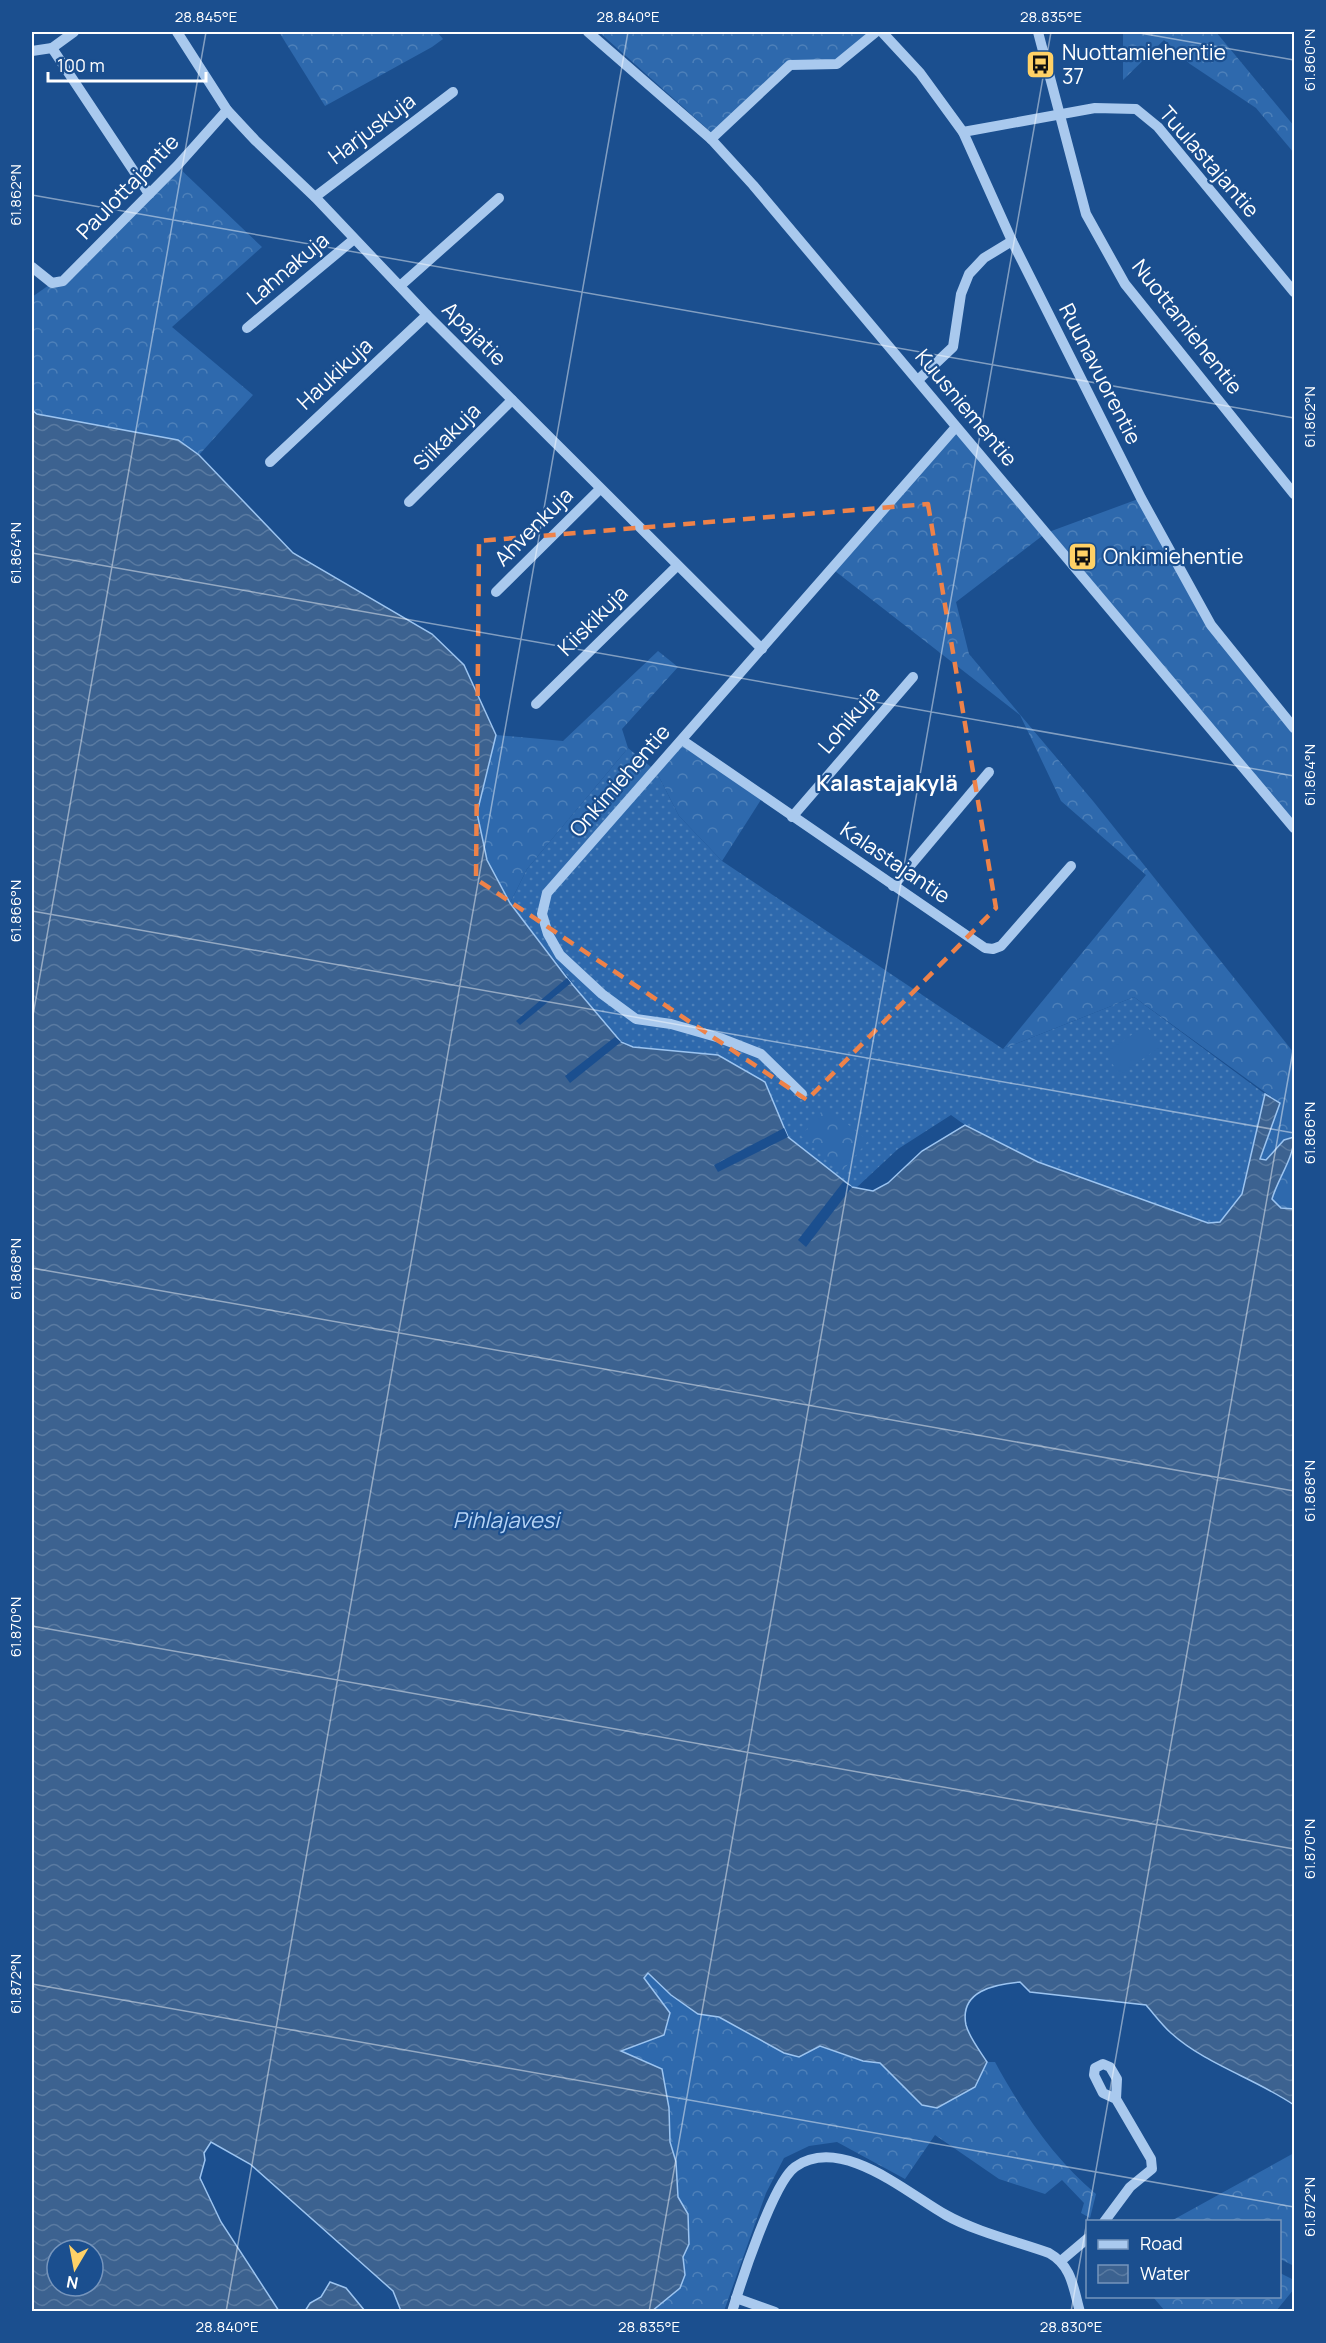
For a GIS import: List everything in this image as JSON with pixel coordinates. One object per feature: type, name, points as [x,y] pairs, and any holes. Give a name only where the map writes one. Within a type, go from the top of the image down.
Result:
[{"type":"street","points":[[32,51],[52,48],[74,32]]},
{"type":"street","name":"Apajatie","points":[[177,32],[227,110],[600,489],[762,649]]},
{"type":"street","name":"Kuusniementie","points":[[588,32],[711,139],[918,380],[955,428],[1294,828]]},
{"type":"street","points":[[711,139],[789,65],[837,64],[876,32]]},
{"type":"street","name":"Ruunavuorentie","points":[[882,32],[920,73],[963,132],[1012,241],[1141,498],[1212,625],[1294,728]]},
{"type":"street","name":"Nuottamiehentie","points":[[1038,32],[1086,214],[1125,284],[1294,494]]},
{"type":"street","points":[[52,48],[149,194]]},
{"type":"street","name":"Harjuskuja","points":[[315,197],[453,92]]},
{"type":"street","name":"Tuulastajantie","points":[[963,132],[1095,108],[1136,109],[1158,127],[1294,292]]},
{"type":"street","name":"Paulottajantie","points":[[32,267],[52,283],[63,281],[149,194],[227,110]]},
{"type":"street","points":[[400,286],[500,198]]},
{"type":"street","name":"Lahnakuja","points":[[247,328],[353,240]]},
{"type":"street","points":[[918,380],[953,347],[961,294],[969,274],[984,258],[1012,241]]},
{"type":"street","name":"Haukikuja","points":[[270,462],[428,315]]},
{"type":"street","name":"Siikakuja","points":[[409,502],[512,400]]},
{"type":"street","name":"Onkimiehentie","points":[[802,1094],[761,1054],[720,1038],[671,1024],[636,1018],[602,994],[560,955],[548,934],[542,914],[547,893],[955,428]]},
{"type":"street","name":"Ahvenkuja","points":[[496,592],[600,489]]},
{"type":"street","name":"Kiiskikuja","points":[[536,704],[677,566]]},
{"type":"street","name":"Lohikuja","points":[[792,817],[913,676]]},
{"type":"street","name":"Kalastajantie","points":[[682,740],[985,948],[993,949],[1001,946],[1071,866]]},
{"type":"street","points":[[893,886],[989,772]]},
{"type":"street","points":[[1105,2220],[1130,2187],[1152,2169],[1151,2159],[1116,2099]]},
{"type":"street","points":[[732,2312],[780,2183],[796,2166],[820,2158],[843,2158],[901,2184],[947,2216],[1049,2253],[1062,2260],[1069,2274],[1080,2312]]},
{"type":"street","points":[[1062,2260],[1086,2240]]},
{"type":"street","points":[[736,2298],[775,2312]]},
{"type":"highlighted area","points":[[928,504],[996,908],[807,1100],[476,879],[479,541]]},
{"type":"green space","points":[[279,32],[437,32],[443,39],[325,106]]},
{"type":"green space","points":[[599,32],[876,32],[837,64],[789,65],[712,133]]},
{"type":"green space","points":[[1123,32],[1216,32],[1294,126],[1294,153],[1256,108],[1190,64],[1164,40],[1123,80]]},
{"type":"green space","points":[[177,166],[262,247],[172,327],[253,395],[199,455],[178,440],[36,414],[32,410],[32,297],[52,283],[63,281]]},
{"type":"green space","points":[[955,428],[1046,533],[956,602],[969,654],[1093,801],[1294,1053],[1294,1137],[1284,1140],[1266,1160],[1260,1160],[1280,1103],[1134,997],[1003,1049],[1146,875],[1061,801],[1020,715],[835,571]]},
{"type":"green space","points":[[1141,498],[1211,625],[1294,728],[1294,828],[1046,533]]},
{"type":"green space","points":[[658,651],[678,667],[622,729],[628,748],[527,869],[510,903],[487,860],[477,813],[496,735],[563,741]]},
{"type":"green space","points":[[682,740],[764,795],[722,861],[679,816],[656,771]]},
{"type":"green space","points":[[628,748],[656,771],[679,816],[722,861],[1003,1049],[1134,997],[1265,1094],[1242,1194],[1220,1222],[1208,1223],[1040,1164],[978,1133],[951,1115],[898,1149],[856,1188],[852,1187],[788,1137],[765,1082],[718,1055],[633,1047],[615,1037],[510,903],[527,869]]},
{"type":"green space","points":[[1146,1025],[1161,1046],[1120,1075],[1105,1053]]},
{"type":"green space","points":[[826,1106],[868,1141],[843,1170],[801,1136]]},
{"type":"green space","points":[[1294,1150],[1294,1209],[1281,1208],[1272,1199],[1279,1177]]},
{"type":"green space","points":[[648,1973],[698,2014],[719,2017],[784,2053],[799,2057],[820,2046],[863,2061],[880,2063],[922,2105],[956,2097],[975,2087],[987,2062],[995,2062],[1016,2098],[1052,2150],[1096,2194],[1090,2218],[1081,2213],[1084,2203],[1062,2180],[1045,2194],[999,2179],[935,2135],[905,2179],[837,2142],[809,2146],[784,2158],[766,2193],[724,2311],[652,2311],[680,2288],[685,2275],[683,2257],[689,2244],[688,2214],[678,2197],[676,2162],[670,2142],[669,2108],[662,2069],[620,2051],[664,2035],[670,2013],[644,1978]]},
{"type":"green space","points":[[1294,2153],[1294,2266],[1281,2260],[1281,2220],[1173,2220]]},
{"type":"green space","points":[[1281,2274],[1294,2280],[1294,2289],[1276,2311],[1165,2311],[1154,2298],[1281,2298]]},
{"type":"water","name":"Pihlajavesi","points":[[32,410],[37,414],[178,440],[199,455],[293,553],[432,634],[464,665],[496,735],[477,813],[487,860],[510,903],[567,978],[621,1042],[633,1047],[718,1055],[765,1082],[788,1137],[852,1187],[873,1191],[888,1183],[922,1151],[965,1125],[1038,1162],[1208,1223],[1220,1222],[1242,1194],[1265,1094],[1280,1103],[1260,1159],[1266,1160],[1284,1140],[1294,1137],[1289,1160],[1272,1199],[1281,1208],[1294,1209],[1294,2105],[1184,2044],[1146,2005],[1030,1992],[1020,1982],[981,1991],[968,2004],[965,2013],[967,2030],[987,2062],[975,2087],[937,2108],[922,2105],[880,2063],[863,2061],[820,2046],[799,2057],[784,2053],[719,2017],[698,2014],[671,1995],[648,1973],[644,1978],[670,2013],[664,2035],[621,2051],[662,2069],[669,2108],[670,2142],[676,2162],[678,2197],[688,2214],[689,2244],[683,2257],[685,2275],[680,2288],[652,2311],[401,2311],[393,2291],[250,2164],[211,2142],[204,2153],[205,2160],[200,2178],[221,2222],[279,2311],[32,2311]]},
{"type":"water","points":[[330,2282],[346,2288],[365,2311],[305,2311],[310,2303],[321,2297]]},
{"type":"pier","points":[[567,978],[571,983],[520,1025],[516,1021]]},
{"type":"pier","points":[[615,1037],[621,1042],[570,1083],[565,1076]]},
{"type":"pier","points":[[784,1128],[788,1137],[718,1172],[714,1165]]},
{"type":"pier","points":[[843,1182],[852,1187],[806,1247],[798,1240]]},
{"type":"place","name":"Nuottamiehentie 37","points":[[1041,65]]},
{"type":"place","name":"Onkimiehentie","points":[[1082,557]]},
{"type":"district","name":"Kalastajakylä","points":[[887,783]]}]
